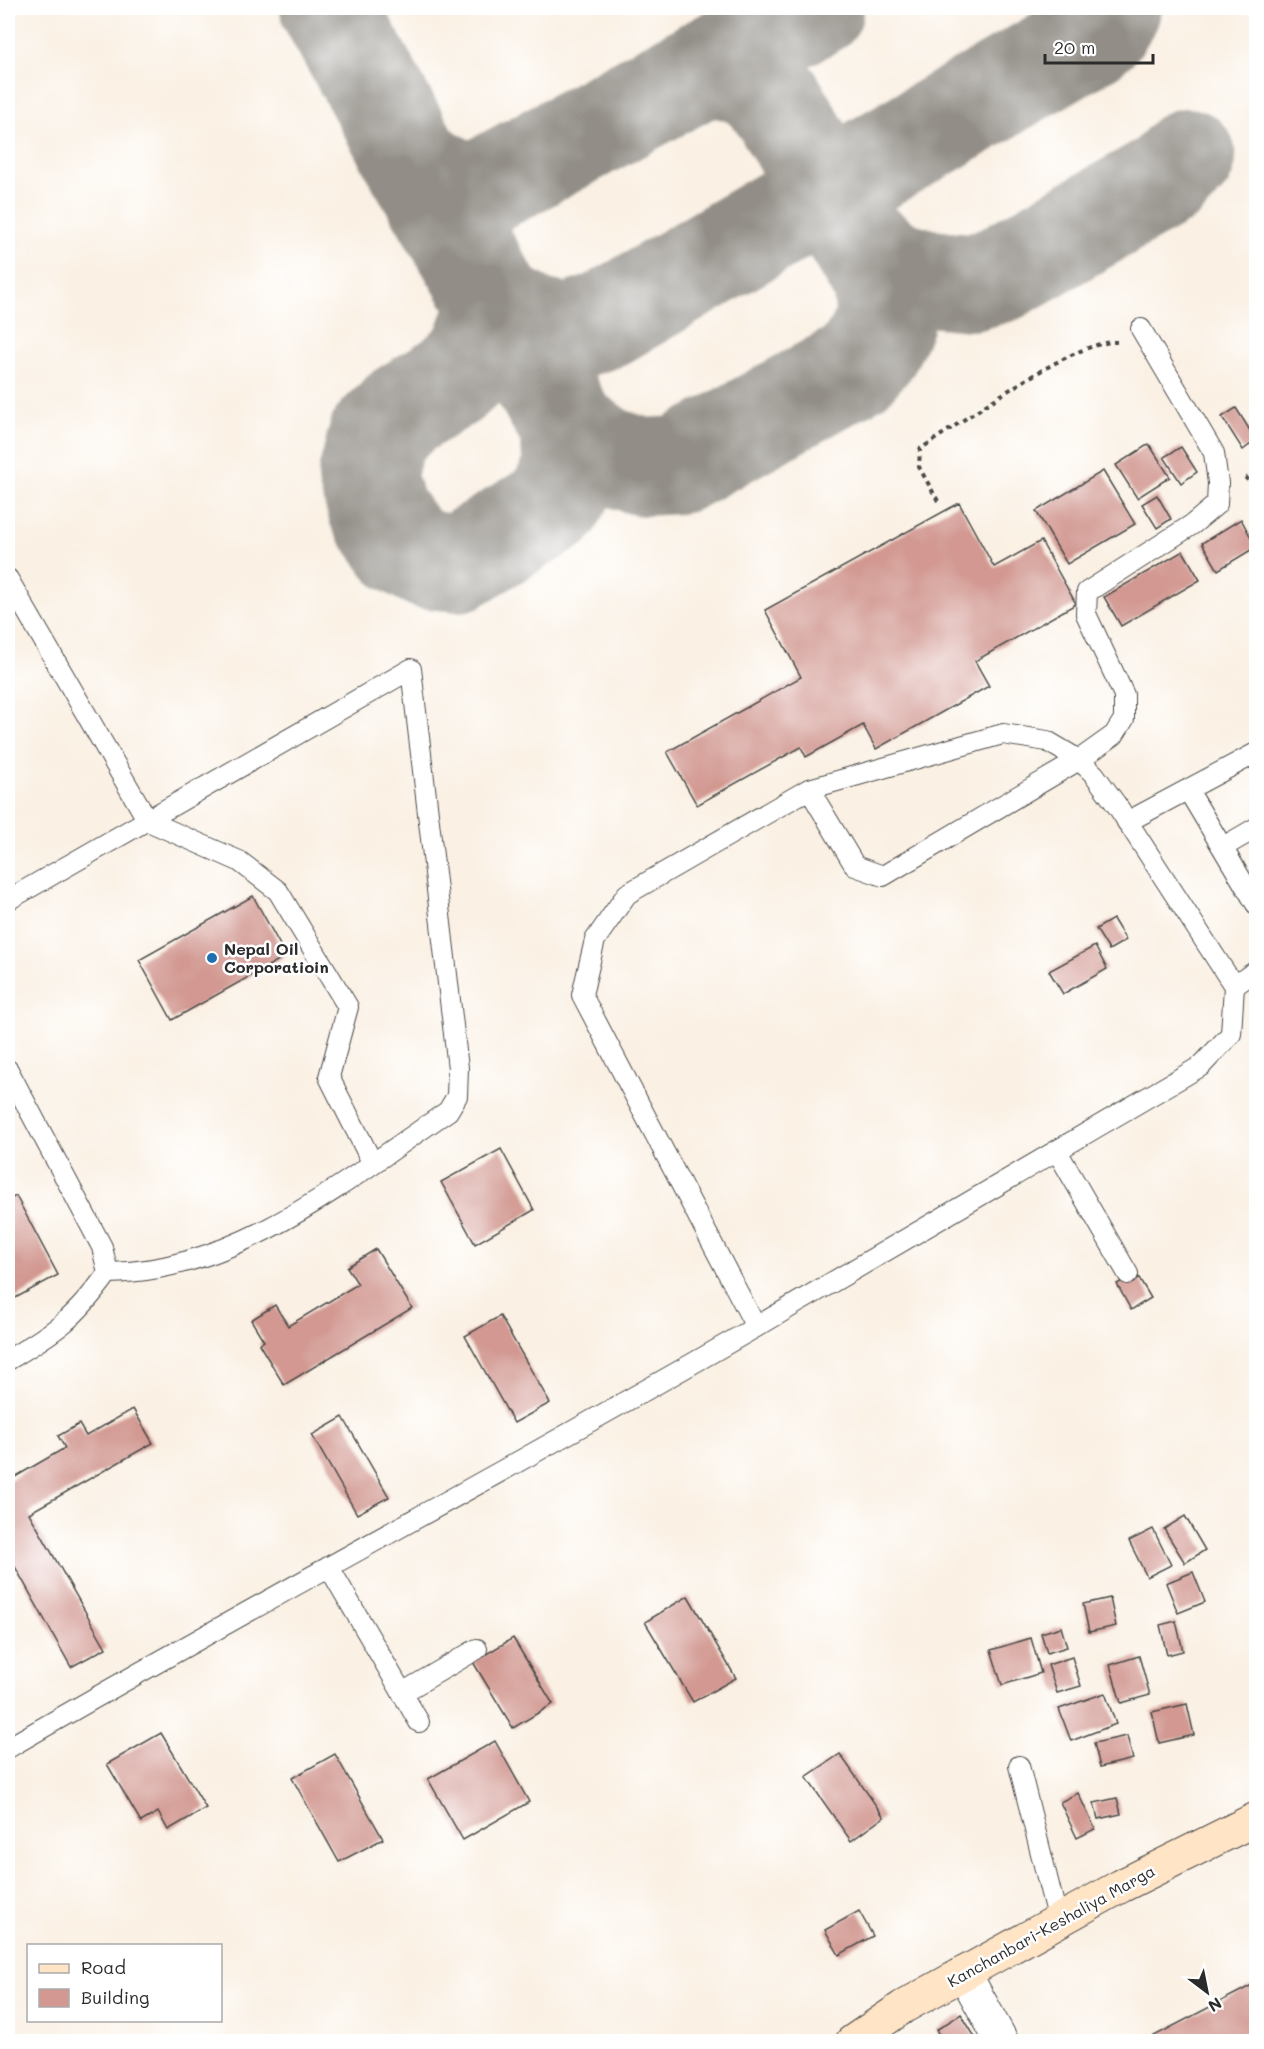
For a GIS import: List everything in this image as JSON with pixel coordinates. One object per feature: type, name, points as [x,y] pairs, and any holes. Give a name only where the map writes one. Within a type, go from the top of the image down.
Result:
[{"type":"street","name":"Kanchanbari-Keshaliya Marga","points":[[852,2042],[903,2007],[1121,1886],[1257,1819]]},
{"type":"street","points":[[964,1973],[1002,2042]]},
{"type":"lane","points":[[809,789],[855,866],[883,876],[1079,760],[1114,735],[1124,719],[1124,694],[1086,615],[1087,592],[1193,524],[1217,504],[1218,483],[1214,453],[1146,337]]},
{"type":"lane","points":[[8,579],[148,821],[239,861],[278,891],[348,1007],[329,1077],[372,1162]]},
{"type":"lane","points":[[8,900],[411,669],[458,1068],[457,1096],[448,1111],[309,1206],[232,1246],[162,1267],[133,1273],[108,1273]]},
{"type":"lane","points":[[8,1748],[132,1676],[592,1423],[1202,1066],[1231,1034],[1234,986],[1094,774],[1079,760],[1047,741],[1003,734],[809,789],[627,894],[595,940],[582,994],[756,1327]]},
{"type":"lane","points":[[1127,822],[1257,753]]},
{"type":"lane","points":[[1188,790],[1257,904]]},
{"type":"lane","points":[[1223,848],[1257,828]]},
{"type":"lane","points":[[1234,986],[1257,971]]},
{"type":"lane","points":[[8,1070],[102,1247],[108,1273],[85,1305],[69,1321],[8,1360]]},
{"type":"lane","points":[[1057,1151],[1128,1274]]},
{"type":"lane","points":[[329,1567],[419,1722]]},
{"type":"lane","points":[[402,1693],[477,1649]]},
{"type":"lane","points":[[1020,1766],[1058,1921]]},
{"type":"path","points":[[938,501],[919,467],[920,449],[1042,369],[1103,342],[1146,337]]},
{"type":"building","points":[[1236,408],[1256,440],[1243,450],[1222,417]]},
{"type":"building","points":[[1149,444],[1170,477],[1137,498],[1116,465]]},
{"type":"building","points":[[1181,447],[1197,472],[1181,483],[1164,457]]},
{"type":"building","points":[[1103,471],[1135,524],[1067,564],[1036,511]]},
{"type":"building","points":[[1157,495],[1171,519],[1157,528],[1142,504]]},
{"type":"building","points":[[959,503],[994,567],[1041,541],[1076,604],[975,661],[989,686],[876,749],[863,725],[806,757],[801,747],[697,805],[667,752],[801,677],[765,610]]},
{"type":"building","points":[[1241,519],[1256,547],[1218,570],[1202,543]]},
{"type":"building","points":[[1183,551],[1200,580],[1121,626],[1104,597]]},
{"type":"building","name":"Nepal Oil Corporatioin","points":[[253,896],[286,956],[172,1020],[139,960]]},
{"type":"building","points":[[1113,919],[1126,940],[1109,950],[1096,929]]},
{"type":"building","points":[[1095,946],[1107,969],[1063,994],[1049,971]]},
{"type":"building","points":[[501,1149],[534,1210],[475,1244],[441,1182]]},
{"type":"building","points":[[16,1196],[58,1275],[8,1302],[8,1200]]},
{"type":"building","points":[[376,1249],[412,1308],[284,1385],[259,1344],[264,1341],[251,1320],[275,1305],[288,1326],[358,1284],[347,1267]]},
{"type":"building","points":[[1136,1273],[1151,1298],[1131,1310],[1117,1284]]},
{"type":"building","points":[[500,1316],[550,1403],[514,1423],[465,1336]]},
{"type":"building","points":[[133,1409],[153,1443],[29,1513],[106,1648],[71,1667],[8,1554],[8,1481],[65,1448],[58,1436],[79,1424],[86,1436]]},
{"type":"building","points":[[343,1417],[389,1497],[357,1514],[312,1435]]},
{"type":"building","points":[[1185,1516],[1205,1550],[1185,1563],[1164,1529]]},
{"type":"building","points":[[1153,1529],[1171,1565],[1147,1577],[1129,1541]]},
{"type":"building","points":[[1193,1572],[1205,1602],[1178,1613],[1166,1583]]},
{"type":"building","points":[[688,1596],[736,1678],[693,1702],[645,1622]]},
{"type":"building","points":[[1110,1598],[1116,1626],[1089,1632],[1083,1604]]},
{"type":"building","points":[[1176,1621],[1183,1651],[1167,1655],[1160,1625]]},
{"type":"building","points":[[1061,1627],[1067,1647],[1047,1653],[1041,1633]]},
{"type":"building","points":[[513,1638],[553,1704],[513,1728],[473,1662]]},
{"type":"building","points":[[1031,1638],[1041,1673],[1002,1685],[991,1650]]},
{"type":"building","points":[[1139,1656],[1150,1695],[1121,1703],[1110,1665]]},
{"type":"building","points":[[1072,1657],[1081,1686],[1057,1693],[1048,1665]]},
{"type":"building","points":[[1105,1693],[1116,1724],[1071,1741],[1059,1709]]},
{"type":"building","points":[[1187,1704],[1194,1735],[1159,1743],[1152,1712]]},
{"type":"building","points":[[161,1733],[206,1808],[168,1830],[158,1812],[141,1822],[107,1764]]},
{"type":"building","points":[[1127,1736],[1133,1759],[1100,1767],[1094,1743]]},
{"type":"building","points":[[495,1741],[529,1802],[463,1840],[428,1779]]},
{"type":"building","points":[[335,1754],[383,1839],[339,1862],[292,1778]]},
{"type":"building","points":[[840,1754],[884,1817],[851,1841],[806,1777]]},
{"type":"building","points":[[1078,1793],[1095,1829],[1077,1838],[1060,1802]]},
{"type":"building","points":[[1117,1798],[1121,1814],[1098,1819],[1094,1803]]},
{"type":"building","points":[[859,1911],[873,1936],[839,1955],[825,1930]]},
{"type":"building","points":[[1254,1984],[1256,2042],[1157,2042],[1154,2036]]},
{"type":"building","points":[[961,2014],[978,2042],[944,2042],[936,2030]]},
{"type":"taxiway","points":[[329,8],[416,165],[452,186],[479,190],[815,8]]},
{"type":"taxiway","points":[[498,305],[534,326],[567,333],[604,321],[1089,37],[1100,27],[1112,8]]},
{"type":"taxiway","points":[[569,429],[606,455],[643,467],[679,465],[854,368],[872,348],[885,320],[881,282],[775,100],[758,84],[743,75],[726,70],[703,68]]},
{"type":"taxiway","points":[[858,242],[893,268],[928,278],[971,282],[1000,274],[1166,179],[1187,157]]},
{"type":"taxiway","points":[[416,165],[498,305],[569,429],[572,472],[553,506],[458,563],[427,560],[403,547],[377,510],[367,476],[377,436],[402,411],[452,380],[478,356],[498,305]]},
{"type":"place","name":"Nepal Oil Corporatioin","points":[[212,958]]}]
